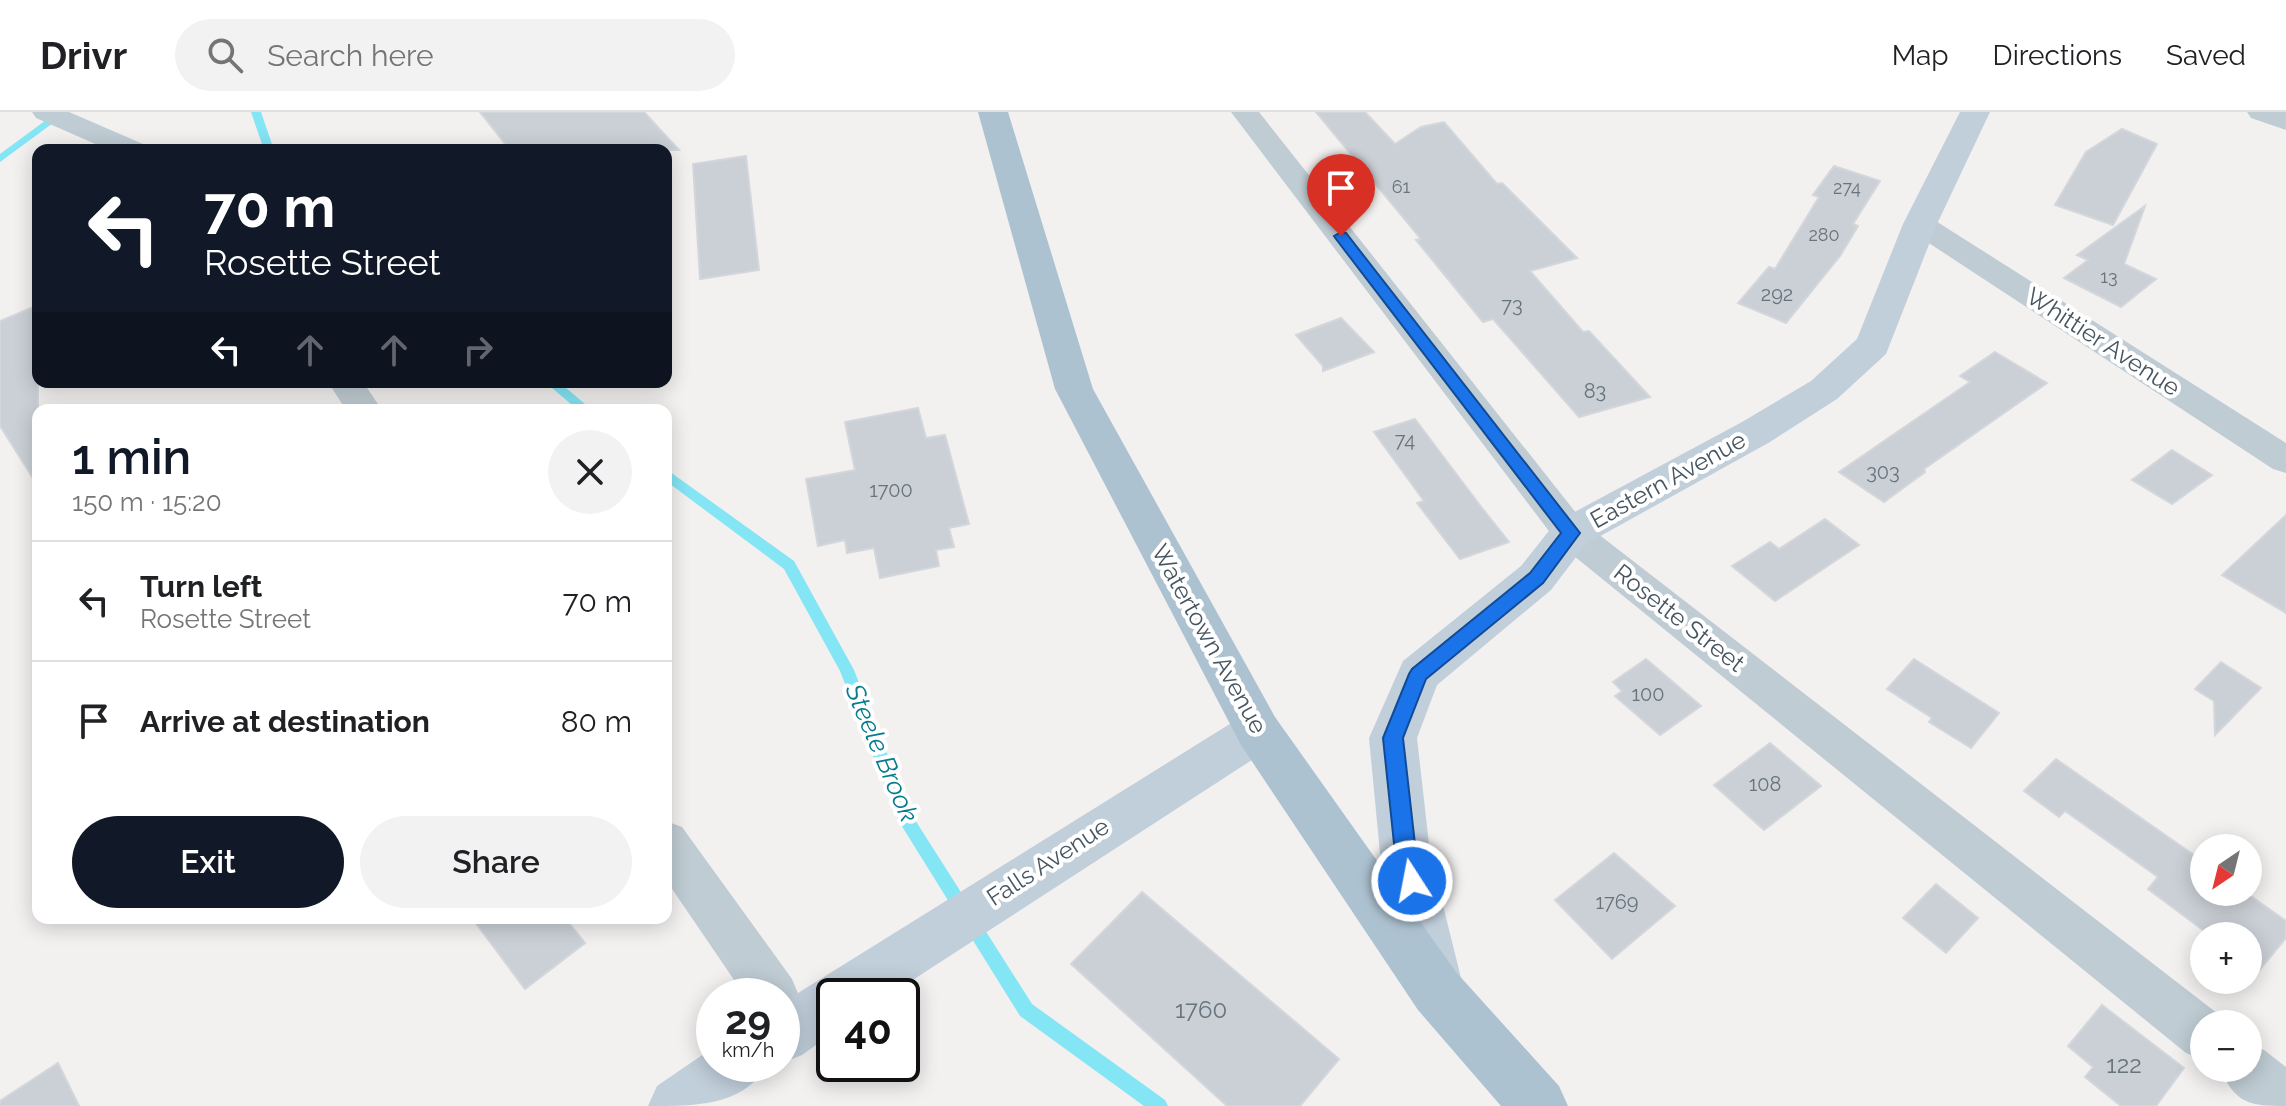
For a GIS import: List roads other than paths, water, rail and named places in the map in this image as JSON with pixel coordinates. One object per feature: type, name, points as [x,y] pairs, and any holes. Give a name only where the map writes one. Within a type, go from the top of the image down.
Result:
[{"type":"main road","name":"Watertown Avenue","points":[[993,112],[1074,389],[1258,731],[1437,991],[1539,1106]]},
{"type":"street","name":"Rosette Street","points":[[1245,112],[1571,533],[2190,1024]]},
{"type":"street","name":"Eastern Avenue","points":[[1437,991],[1405,853],[1393,738],[1419,674],[1536,578],[1571,533],[1756,432],[1824,390],[1873,345],[1920,224],[1975,112]]},
{"type":"street","points":[[2261,112],[2286,122]]},
{"type":"street","points":[[57,116],[120,144]]},
{"type":"street","name":"Whittier Avenue","points":[[1920,224],[2286,460]]},
{"type":"street","name":"Falls Avenue","points":[[809,1006],[1258,731]]},
{"type":"street","points":[[672,849],[809,1006]]},
{"type":"street","points":[[2262,1081],[2286,1100]]},
{"type":"street","points":[[677,1106],[712,1082]]},
{"type":"waterway","points":[[0,159],[63,112]]},
{"type":"waterway","name":"Steele Brook","points":[[256,112],[267,144]]},
{"type":"waterway","name":"Steele Brook","points":[[558,388],[578,404]]},
{"type":"waterway","name":"Steele Brook","points":[[672,478],[789,565],[847,670],[904,815],[1026,1010],[1159,1106]]}]
